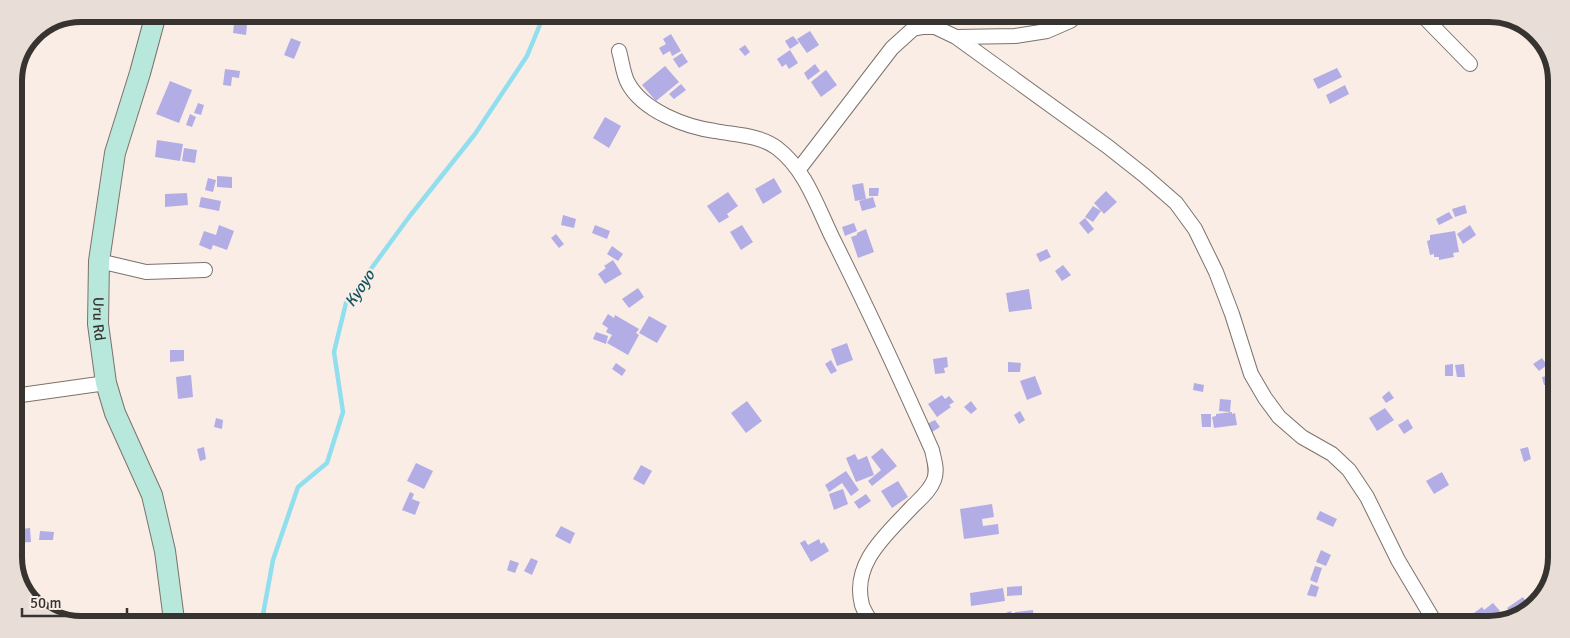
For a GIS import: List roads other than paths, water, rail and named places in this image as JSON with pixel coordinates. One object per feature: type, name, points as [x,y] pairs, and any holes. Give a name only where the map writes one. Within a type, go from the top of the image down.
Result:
[{"type":"street","name":"Uru Rd","points":[[154,22],[115,153],[98,261],[98,324],[106,383],[114,413],[152,495],[165,551],[173,616]]},
{"type":"street","points":[[799,169],[892,48],[913,29],[923,27],[931,22],[956,37],[1107,146],[1146,176],[1176,203],[1195,229],[1216,272],[1232,314],[1251,374],[1265,398],[1279,417],[1302,437],[1332,454],[1349,470],[1367,497],[1398,560],[1431,616]]},
{"type":"street","points":[[956,37],[1015,36],[1047,31],[1068,22]]},
{"type":"street","points":[[1430,22],[1470,64]]},
{"type":"street","points":[[619,50],[628,82],[643,103],[673,119],[714,131],[740,134],[760,140],[776,147],[799,169],[870,313],[932,450],[936,466],[934,480],[928,491],[880,541],[864,564],[860,587],[862,606],[868,616]]},
{"type":"street","points":[[98,261],[146,272],[205,270]]},
{"type":"street","points":[[23,395],[106,383]]},
{"type":"waterway","name":"Kyoyo","points":[[263,616],[273,560],[298,487],[327,463],[343,412],[334,352],[346,303],[409,217],[475,134],[527,56],[541,22]]}]
